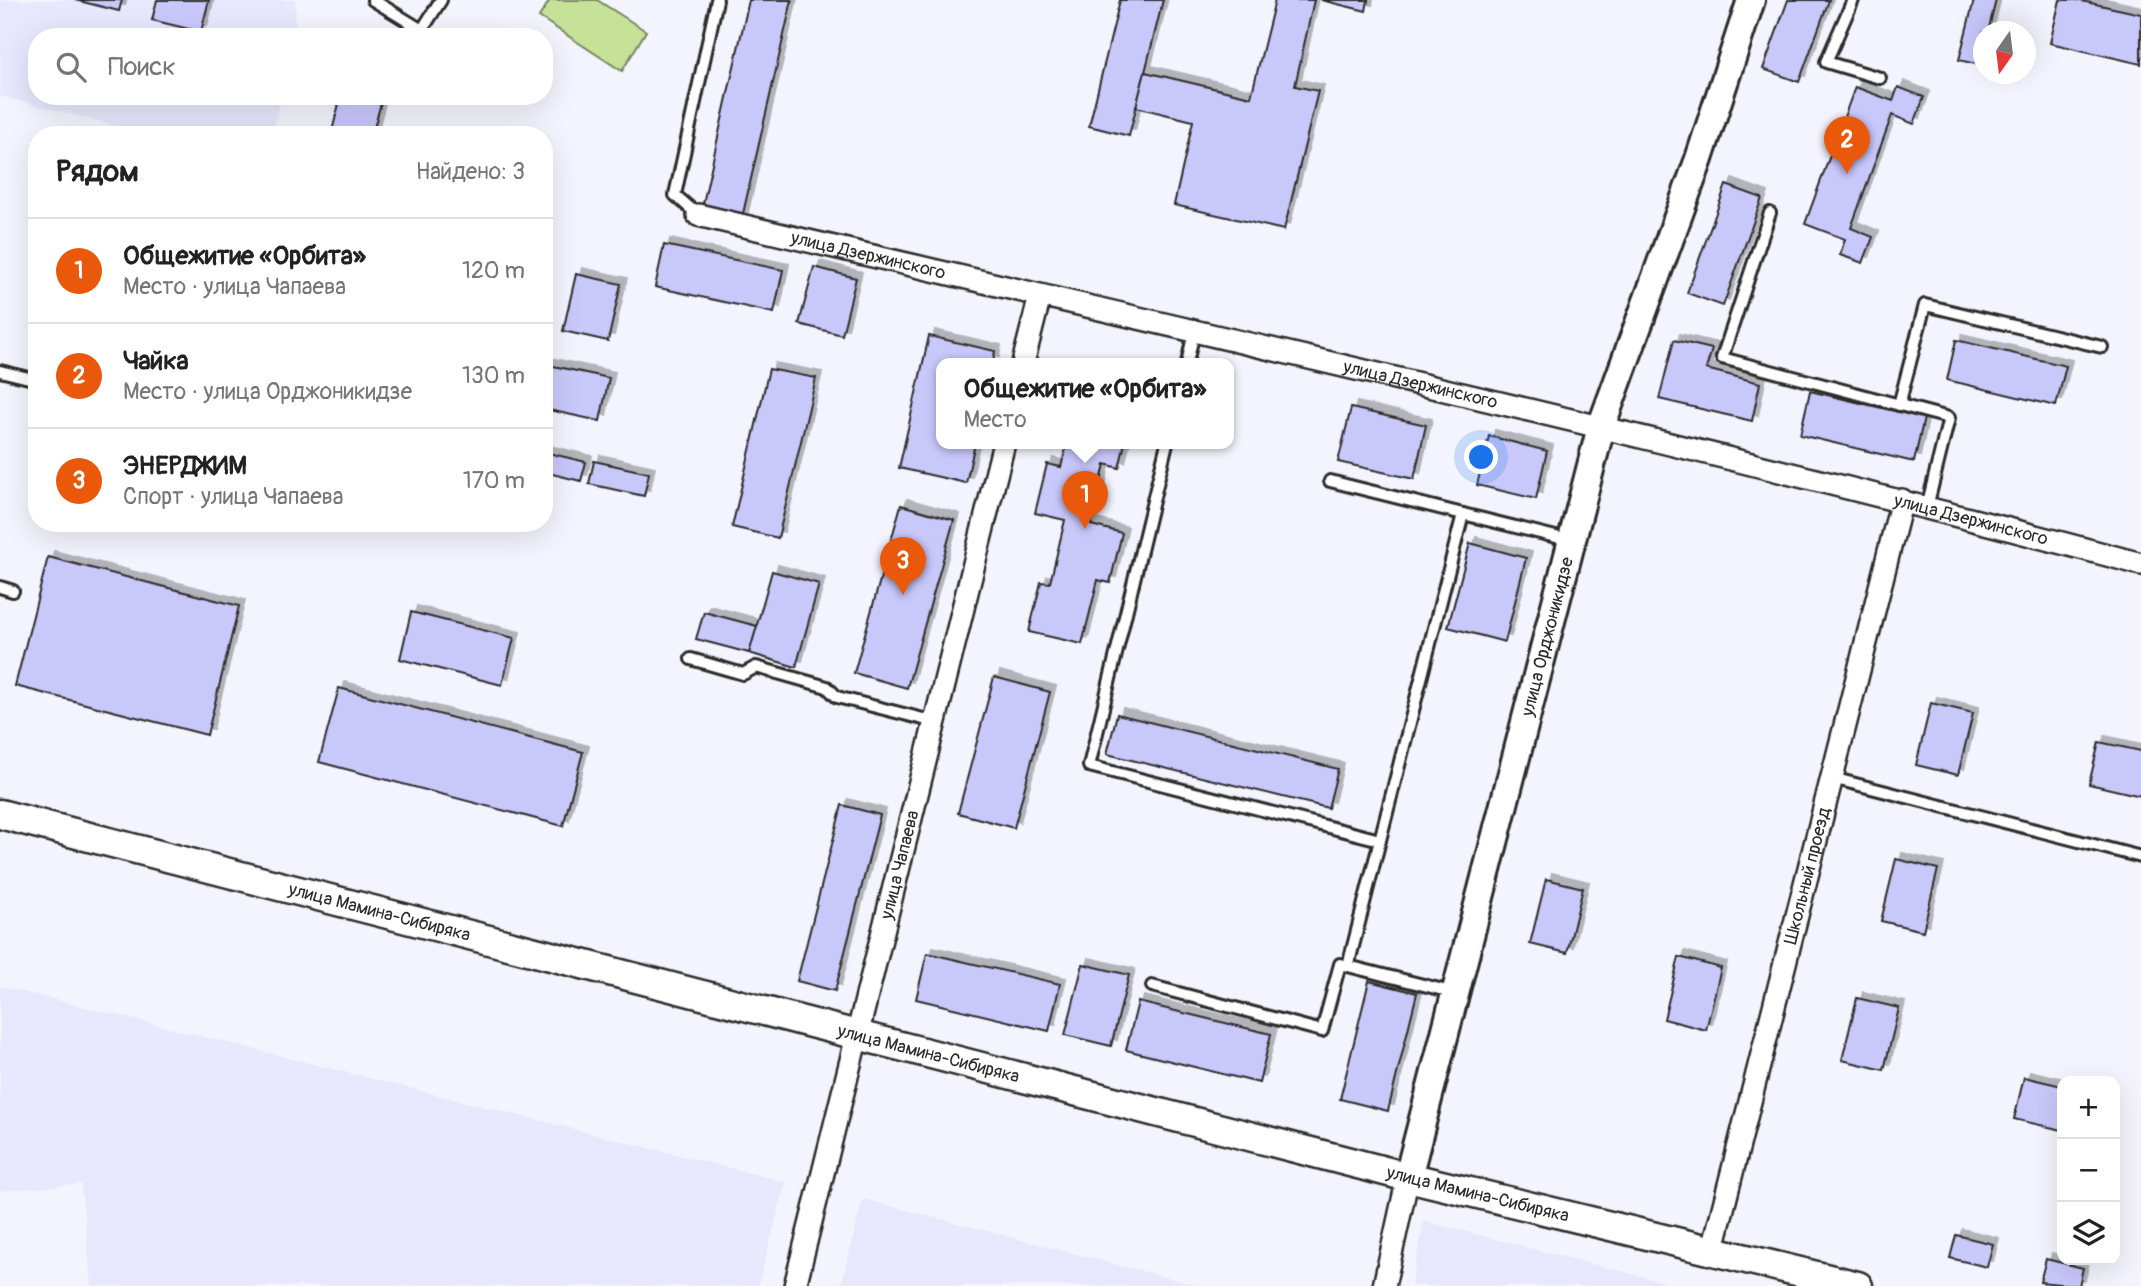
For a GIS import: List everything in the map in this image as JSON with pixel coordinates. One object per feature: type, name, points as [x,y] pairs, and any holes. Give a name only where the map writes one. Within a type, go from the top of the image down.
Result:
[{"type":"main road","name":"улица Мамина-Сибиряка","points":[[0,814],[1408,1177],[1858,1286]]},
{"type":"street","name":"улица Орджоникидзе","points":[[1384,1286],[1408,1177],[1601,427],[1699,159],[1751,0]]},
{"type":"street","name":"улица Дзержинского","points":[[698,215],[1601,427],[1927,506],[2141,564]]},
{"type":"street","points":[[1024,358],[1040,296]]},
{"type":"street","name":"улица Чапаева","points":[[795,1286],[1003,449]]},
{"type":"street","name":"Школьный проезд","points":[[1712,1252],[1902,500]]},
{"type":"lane","points":[[373,0],[419,28]]},
{"type":"lane","points":[[423,28],[441,0]]},
{"type":"lane","points":[[698,215],[676,195],[718,0]]},
{"type":"lane","points":[[1853,0],[1826,62],[1880,78]]},
{"type":"lane","points":[[1770,213],[1721,358],[1949,418],[1927,506]]},
{"type":"lane","points":[[1899,405],[1925,305],[2102,347]]},
{"type":"lane","points":[[1187,358],[1194,332]]},
{"type":"lane","points":[[0,371],[28,378]]},
{"type":"lane","points":[[1166,449],[1089,766],[1380,840]]},
{"type":"lane","points":[[1330,481],[1572,541]]},
{"type":"lane","points":[[1348,966],[1463,514]]},
{"type":"lane","points":[[0,587],[12,591]]},
{"type":"lane","points":[[691,659],[744,674],[756,667],[827,687],[837,697],[935,722]]},
{"type":"lane","points":[[1832,778],[2141,858]]},
{"type":"lane","points":[[1152,986],[1322,1031],[1340,964],[1455,993]]},
{"type":"shaded area","points":[[0,0],[295,0],[296,28],[28,28],[28,103],[0,96]]},
{"type":"shaded area","points":[[35,105],[280,105],[274,126],[117,126]]},
{"type":"shaded area","points":[[0,986],[786,1182],[758,1286],[92,1286],[81,1184],[0,1191]]},
{"type":"shaded area","points":[[863,1199],[1199,1286],[841,1286]]},
{"type":"shaded area","points":[[1424,1221],[1679,1286],[1411,1286]]},
{"type":"green space","points":[[550,0],[597,0],[646,31],[622,71],[539,17]]},
{"type":"building","points":[[75,0],[122,0],[119,11]]},
{"type":"building","points":[[157,0],[209,0],[202,28],[185,28],[152,20]]},
{"type":"building","points":[[749,0],[792,0],[742,218],[702,208]]},
{"type":"building","points":[[1120,0],[1163,0],[1129,136],[1089,126]]},
{"type":"building","points":[[1275,0],[1314,0],[1295,86],[1318,91],[1284,230],[1174,205],[1193,121],[1136,107],[1145,72],[1251,97]]},
{"type":"building","points":[[1321,0],[1368,0],[1366,11]]},
{"type":"building","points":[[1788,0],[1829,0],[1799,82],[1763,69]]},
{"type":"building","points":[[1974,0],[1996,0],[1991,21],[1973,21],[1973,63],[1959,60]]},
{"type":"building","points":[[2060,0],[2077,0],[2141,14],[2141,64],[2050,43]]},
{"type":"building","points":[[1855,87],[1893,101],[1898,87],[1924,97],[1914,124],[1892,115],[1851,228],[1873,237],[1863,263],[1840,255],[1845,239],[1805,224]]},
{"type":"building","points":[[339,105],[380,105],[375,126],[333,126]]},
{"type":"building","points":[[1726,185],[1762,198],[1723,306],[1687,293]]},
{"type":"building","points":[[664,245],[783,270],[774,313],[655,287]]},
{"type":"building","points":[[814,267],[856,278],[842,335],[799,324]]},
{"type":"building","points":[[576,274],[621,284],[608,341],[563,331]]},
{"type":"building","points":[[929,336],[995,351],[994,358],[936,358],[936,449],[974,449],[966,483],[899,468]]},
{"type":"building","points":[[1674,340],[1712,349],[1706,369],[1760,383],[1752,421],[1659,399]]},
{"type":"building","points":[[1956,340],[2066,366],[2056,406],[1947,380]]},
{"type":"building","points":[[553,366],[609,378],[600,421],[553,411]]},
{"type":"building","points":[[769,369],[816,378],[778,538],[732,527]]},
{"type":"building","points":[[1810,391],[1924,418],[1914,462],[1800,435]]},
{"type":"building","points":[[1351,408],[1426,425],[1414,479],[1338,462]]},
{"type":"building","points":[[1489,436],[1547,451],[1536,499],[1477,485]]},
{"type":"building","points":[[1066,449],[1124,449],[1119,468],[1105,464],[1091,525],[1122,533],[1110,583],[1098,580],[1082,644],[1029,632],[1041,582],[1050,583],[1065,520],[1035,513],[1047,464],[1061,467]]},
{"type":"building","points":[[553,454],[586,462],[581,481],[553,474]]},
{"type":"building","points":[[594,461],[649,473],[644,496],[589,484]]},
{"type":"building","points":[[901,505],[954,520],[907,688],[854,673]]},
{"type":"building","points":[[1470,543],[1526,558],[1505,642],[1448,627]]},
{"type":"building","points":[[48,557],[239,606],[207,735],[15,686]]},
{"type":"building","points":[[772,571],[819,584],[796,667],[749,653]]},
{"type":"building","points":[[411,612],[514,638],[502,685],[400,659]]},
{"type":"building","points":[[704,612],[757,626],[749,653],[696,639]]},
{"type":"building","points":[[994,677],[1050,692],[1014,828],[958,813]]},
{"type":"building","points":[[339,688],[583,752],[563,826],[319,762]]},
{"type":"building","points":[[1931,703],[1973,713],[1958,775],[1916,765]]},
{"type":"building","points":[[1117,714],[1338,769],[1328,808],[1107,754]]},
{"type":"building","points":[[2099,742],[2141,751],[2141,796],[2089,784]]},
{"type":"building","points":[[842,805],[880,815],[835,991],[797,981]]},
{"type":"building","points":[[1896,859],[1938,869],[1923,931],[1881,921]]},
{"type":"building","points":[[1546,879],[1583,888],[1567,953],[1530,944]]},
{"type":"building","points":[[927,953],[1060,984],[1049,1031],[916,999]]},
{"type":"building","points":[[1679,957],[1721,968],[1706,1030],[1664,1019]]},
{"type":"building","points":[[1083,964],[1129,975],[1111,1046],[1065,1035]]},
{"type":"building","points":[[1369,981],[1417,993],[1388,1111],[1340,1099]]},
{"type":"building","points":[[1857,998],[1899,1008],[1884,1070],[1842,1060]]},
{"type":"building","points":[[1138,1002],[1271,1034],[1259,1083],[1126,1050]]},
{"type":"building","points":[[2024,1077],[2057,1085],[2057,1129],[2014,1119]]},
{"type":"building","points":[[1956,1235],[1993,1244],[1987,1267],[1950,1258]]},
{"type":"building","points":[[2046,1259],[2057,1262],[2057,1265],[2083,1268],[2079,1286],[2040,1282]]},
{"type":"place","name":"Чайка","points":[[1847,174]]},
{"type":"place","name":"Общежитие «Орбита»","points":[[1085,529]]},
{"type":"place","name":"ЭНЕРДЖИМ","points":[[903,595]]}]
